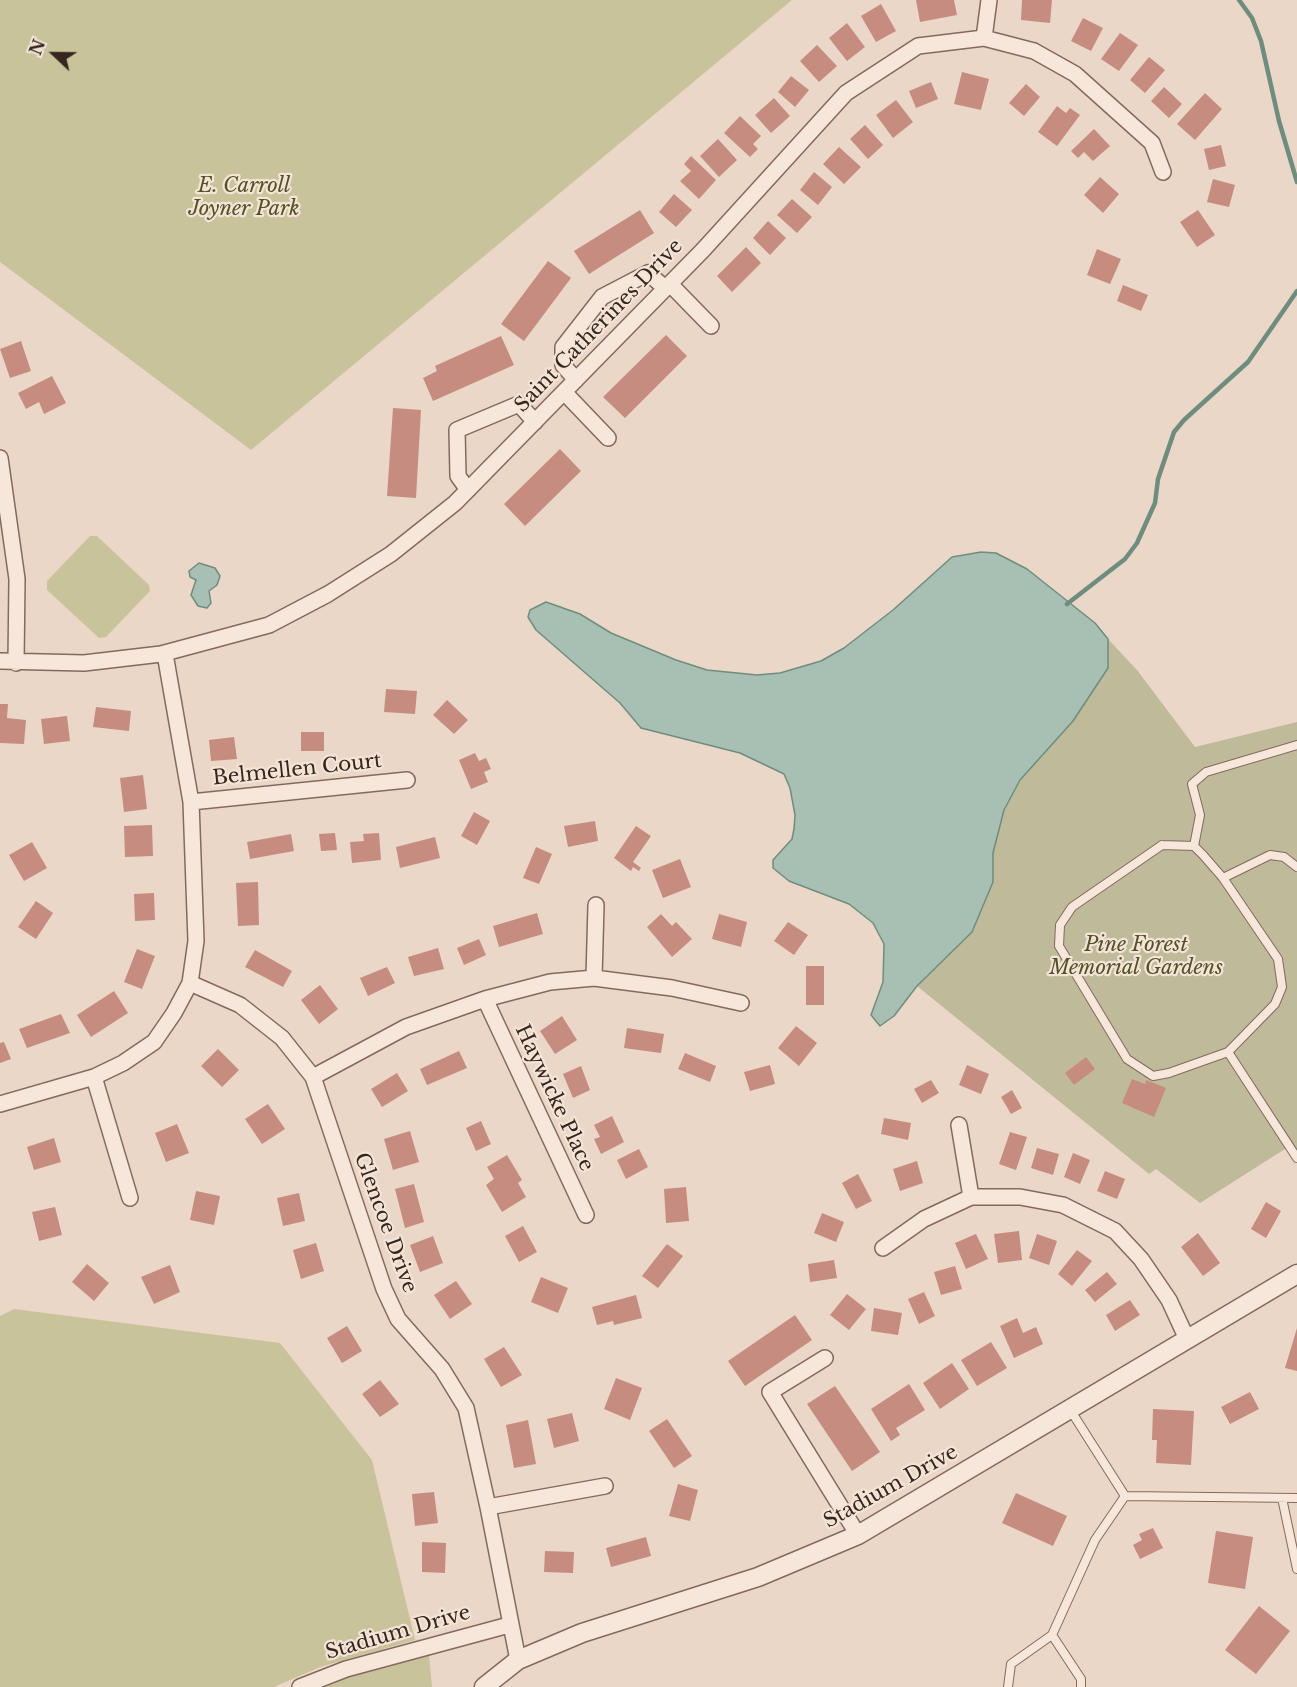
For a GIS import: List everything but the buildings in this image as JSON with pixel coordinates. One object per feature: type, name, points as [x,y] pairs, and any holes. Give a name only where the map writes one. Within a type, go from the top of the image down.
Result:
[{"type":"street","points":[[984,38],[989,0]]},
{"type":"street","name":"Saint Catherines Drive","points":[[0,661],[84,663],[165,654],[269,625],[328,594],[391,554],[468,490],[667,286],[846,93],[918,46],[984,38],[1034,51],[1075,74],[1152,143],[1163,172]]},
{"type":"street","points":[[576,380],[563,365],[563,347],[602,297],[648,273],[667,286],[711,326]]},
{"type":"street","points":[[564,392],[608,438]]},
{"type":"street","points":[[468,490],[458,476],[456,430],[519,404],[535,422]]},
{"type":"street","points":[[0,458],[17,579],[16,663]]},
{"type":"street","points":[[0,1104],[94,1077],[123,1063],[154,1042],[174,1013],[190,983],[196,941],[191,802],[165,654]]},
{"type":"street","name":"Belmellen Court","points":[[191,802],[407,780]]},
{"type":"street","points":[[594,978],[596,905]]},
{"type":"street","points":[[313,1077],[406,1027],[484,999],[550,982],[594,978],[672,988],[741,1003]]},
{"type":"street","name":"Glencoe Drive","points":[[190,983],[240,1005],[282,1038],[313,1077],[384,1289],[398,1319],[442,1369],[466,1408],[518,1660]]},
{"type":"street","name":"Haywicke Place","points":[[484,999],[586,1215]]},
{"type":"street","points":[[94,1077],[130,1198]]},
{"type":"street","points":[[959,1125],[970,1197]]},
{"type":"street","points":[[883,1248],[924,1219],[970,1197],[1020,1197],[1063,1205],[1114,1231],[1142,1259],[1169,1300],[1187,1340]]},
{"type":"street","name":"Stadium Drive","points":[[484,1687],[518,1660],[582,1632],[758,1577],[858,1535],[1071,1411],[1297,1274]]},
{"type":"street","points":[[825,1358],[770,1392],[858,1535]]},
{"type":"street","points":[[488,1507],[605,1486]]},
{"type":"street","name":"Stadium Drive","points":[[300,1687],[346,1669],[509,1625]]},
{"type":"lane","points":[[1194,846],[1200,816],[1192,784],[1206,772],[1297,745]]},
{"type":"lane","points":[[1162,845],[1194,846],[1223,878],[1278,959],[1282,987],[1275,1004],[1228,1052],[1169,1073],[1153,1076],[1127,1059],[1059,946],[1060,925],[1072,907],[1162,845]]},
{"type":"lane","points":[[1223,878],[1270,855],[1284,857],[1297,867]]},
{"type":"lane","points":[[1228,1052],[1297,1158]]},
{"type":"lane","points":[[1071,1411],[1125,1496]]},
{"type":"lane","points":[[1125,1496],[1297,1498]]},
{"type":"lane","points":[[1008,1687],[1011,1664],[1052,1635],[1095,1540],[1125,1496]]},
{"type":"lane","points":[[1282,1498],[1297,1569]]},
{"type":"lane","points":[[1052,1635],[1081,1679],[1081,1687]]},
{"type":"green space","name":"E. Carroll Joyner Park","points":[[0,0],[792,0],[251,450],[0,262]]},
{"type":"green space","points":[[90,536],[97,536],[149,585],[150,591],[106,637],[99,638],[47,590],[47,581]]},
{"type":"green space","name":"Pine Forest Memorial Gardens","points":[[1108,639],[1137,670],[1195,747],[1297,722],[1297,1161],[1288,1147],[1200,1203],[1156,1169],[1149,1174],[917,986],[972,932],[993,882],[993,853],[1004,810],[1020,780],[1108,668]]},
{"type":"green space","points":[[14,1309],[280,1343],[372,1460],[415,1640],[320,1667],[274,1687],[0,1687],[0,1316]]},
{"type":"green space","points":[[429,1655],[432,1687],[309,1687],[374,1665]]},
{"type":"shaded area","points":[[981,552],[996,553],[1027,569],[1095,623],[1108,639],[1108,668],[1073,721],[1020,780],[1004,810],[993,853],[993,882],[972,932],[917,986],[894,1016],[880,1026],[871,1015],[883,982],[884,944],[873,923],[849,904],[789,881],[773,868],[773,860],[792,839],[794,829],[795,815],[790,788],[784,774],[740,753],[641,728],[620,703],[536,630],[528,617],[530,610],[546,602],[580,614],[611,633],[676,660],[707,670],[757,675],[780,673],[821,661],[844,648],[893,610],[952,557]]},
{"type":"shaded area","points":[[199,563],[215,568],[220,576],[217,585],[209,591],[211,603],[207,608],[198,606],[191,595],[196,580],[190,577],[189,571]]},
{"type":"waterway","points":[[1239,0],[1252,18],[1261,41],[1279,121],[1297,182]]},
{"type":"waterway","points":[[1067,604],[1125,559],[1137,543],[1155,503],[1158,479],[1174,432],[1184,420],[1248,362],[1297,291]]}]
